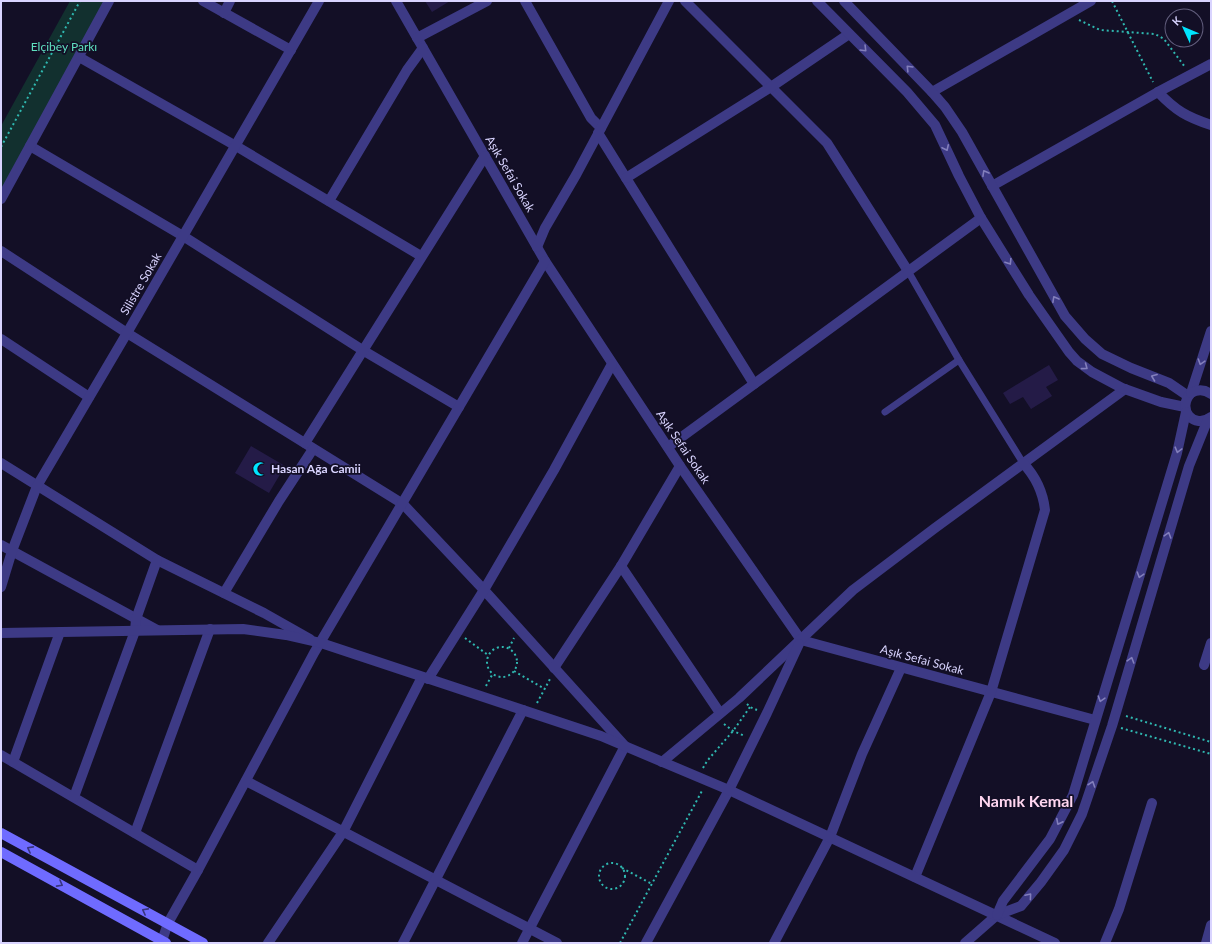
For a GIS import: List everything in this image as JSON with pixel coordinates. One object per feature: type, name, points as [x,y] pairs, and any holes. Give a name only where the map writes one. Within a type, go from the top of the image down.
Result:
[{"type":"main road","points":[[1,833],[203,943]]},
{"type":"main road","points":[[1,852],[164,942]]},
{"type":"street","points":[[1,199],[109,1]]},
{"type":"street","points":[[203,1],[291,50]]},
{"type":"street","points":[[224,13],[230,1]]},
{"type":"street","name":"Silistre Sokak","points":[[1,587],[12,551],[37,486],[319,1]]},
{"type":"street","name":"Aşık Sefai Sokak","points":[[396,1],[545,261],[680,466],[801,640],[1095,720]]},
{"type":"street","points":[[417,38],[487,1]]},
{"type":"street","points":[[525,1],[626,178],[754,384]]},
{"type":"street","points":[[537,247],[545,228],[576,175],[669,1]]},
{"type":"street","points":[[685,1],[827,143],[908,271]]},
{"type":"street","points":[[817,1],[907,92],[935,125],[981,218],[1029,295],[1068,352],[1092,372],[1125,389],[1185,410],[1193,419],[1198,421],[1210,418]]},
{"type":"street","points":[[844,1],[945,106],[962,132],[1065,316],[1085,339],[1102,354],[1131,368],[1169,383],[1189,395]]},
{"type":"street","points":[[932,92],[1091,1]]},
{"type":"street","points":[[626,178],[770,87],[849,34]]},
{"type":"street","points":[[328,201],[407,70],[423,48]]},
{"type":"street","points":[[79,56],[236,146],[421,256]]},
{"type":"street","points":[[992,186],[1158,92],[1211,64]]},
{"type":"street","points":[[1158,92],[1179,111],[1189,117],[1211,125]]},
{"type":"street","points":[[30,146],[183,236],[364,350],[460,407]]},
{"type":"street","points":[[224,593],[279,501],[364,350],[421,256],[485,156]]},
{"type":"street","points":[[668,448],[981,218]]},
{"type":"street","points":[[1,251],[127,333],[403,504],[484,590],[625,746]]},
{"type":"street","points":[[164,942],[168,923],[246,781],[317,642],[403,504],[545,261]]},
{"type":"street","points":[[997,916],[1003,901],[1050,839],[1073,795],[1177,453],[1189,395],[1211,331]]},
{"type":"street","points":[[1,338],[89,397]]},
{"type":"street","points":[[268,943],[343,832],[425,678],[458,633],[484,590],[554,470],[612,364]]},
{"type":"street","points":[[662,762],[739,698],[853,590],[1125,389]]},
{"type":"street","points":[[1189,395],[1199,390],[1204,390],[1211,394]]},
{"type":"street","points":[[966,943],[997,916],[1021,906],[1041,882],[1064,850],[1082,814],[1112,726],[1189,466],[1210,418]]},
{"type":"street","points":[[1,463],[156,560],[264,613],[317,642]]},
{"type":"street","points":[[915,877],[992,692],[1045,510],[1040,488],[1030,471],[1023,463]]},
{"type":"street","points":[[555,669],[621,566],[680,466]]},
{"type":"street","points":[[1,545],[157,630]]},
{"type":"street","points":[[74,797],[135,631],[136,618],[156,560]]},
{"type":"street","points":[[621,566],[720,713]]},
{"type":"street","points":[[135,833],[210,629]]},
{"type":"street","points":[[1,633],[244,629],[286,635],[317,642],[601,736],[729,790],[1055,943]]},
{"type":"street","points":[[13,762],[60,632]]},
{"type":"street","points":[[646,943],[729,790],[801,640]]},
{"type":"street","points":[[1204,665],[1211,643]]},
{"type":"street","points":[[774,943],[830,837],[862,754],[901,668]]},
{"type":"street","points":[[403,943],[527,712]]},
{"type":"street","points":[[522,943],[625,746]]},
{"type":"street","points":[[1,755],[198,870]]},
{"type":"street","points":[[246,781],[557,943]]},
{"type":"street","points":[[1105,943],[1119,909],[1152,803]]},
{"type":"street","points":[[1206,943],[1211,925]]},
{"type":"lane","points":[[908,271],[959,360],[1023,463]]},
{"type":"lane","points":[[885,412],[959,360]]},
{"type":"path","points":[[1,147],[80,1]]},
{"type":"path","points":[[1112,1],[1158,92]]},
{"type":"path","points":[[1067,15],[1100,30],[1155,34],[1164,39],[1191,75]]},
{"type":"path","points":[[458,633],[488,655]]},
{"type":"path","points":[[501,646],[509,648],[515,653],[516,666],[514,671],[505,677],[493,674],[487,666],[486,661],[488,655],[496,647],[501,646]]},
{"type":"path","points":[[527,712],[545,689],[555,669]]},
{"type":"path","points":[[514,671],[545,689]]},
{"type":"path","points":[[480,696],[493,674]]},
{"type":"path","points":[[739,698],[750,708],[767,713]]},
{"type":"path","points":[[620,943],[652,884],[703,779],[707,761],[733,731],[750,708]]},
{"type":"path","points":[[1115,713],[1211,742]]},
{"type":"path","points":[[1112,726],[1211,754]]},
{"type":"path","points":[[621,867],[624,878],[620,886],[612,889],[603,885],[599,878],[599,874],[605,866],[613,864],[621,867],[652,884]]},
{"type":"green space","name":"Elçibey Parkı","points":[[70,1],[109,1],[1,199],[1,126]]},
{"type":"building","points":[[425,1],[450,1],[432,12]]},
{"type":"building","points":[[1049,365],[1058,380],[1046,387],[1052,396],[1031,409],[1023,397],[1010,404],[1003,393]]},
{"type":"building","name":"Hasan Ağa Camii","points":[[251,446],[285,466],[269,493],[235,473]]},
{"type":"place","name":"Hasan Ağa Camii","points":[[260,469]]},
{"type":"district","name":"Namık Kemal","points":[[1026,801]]}]
